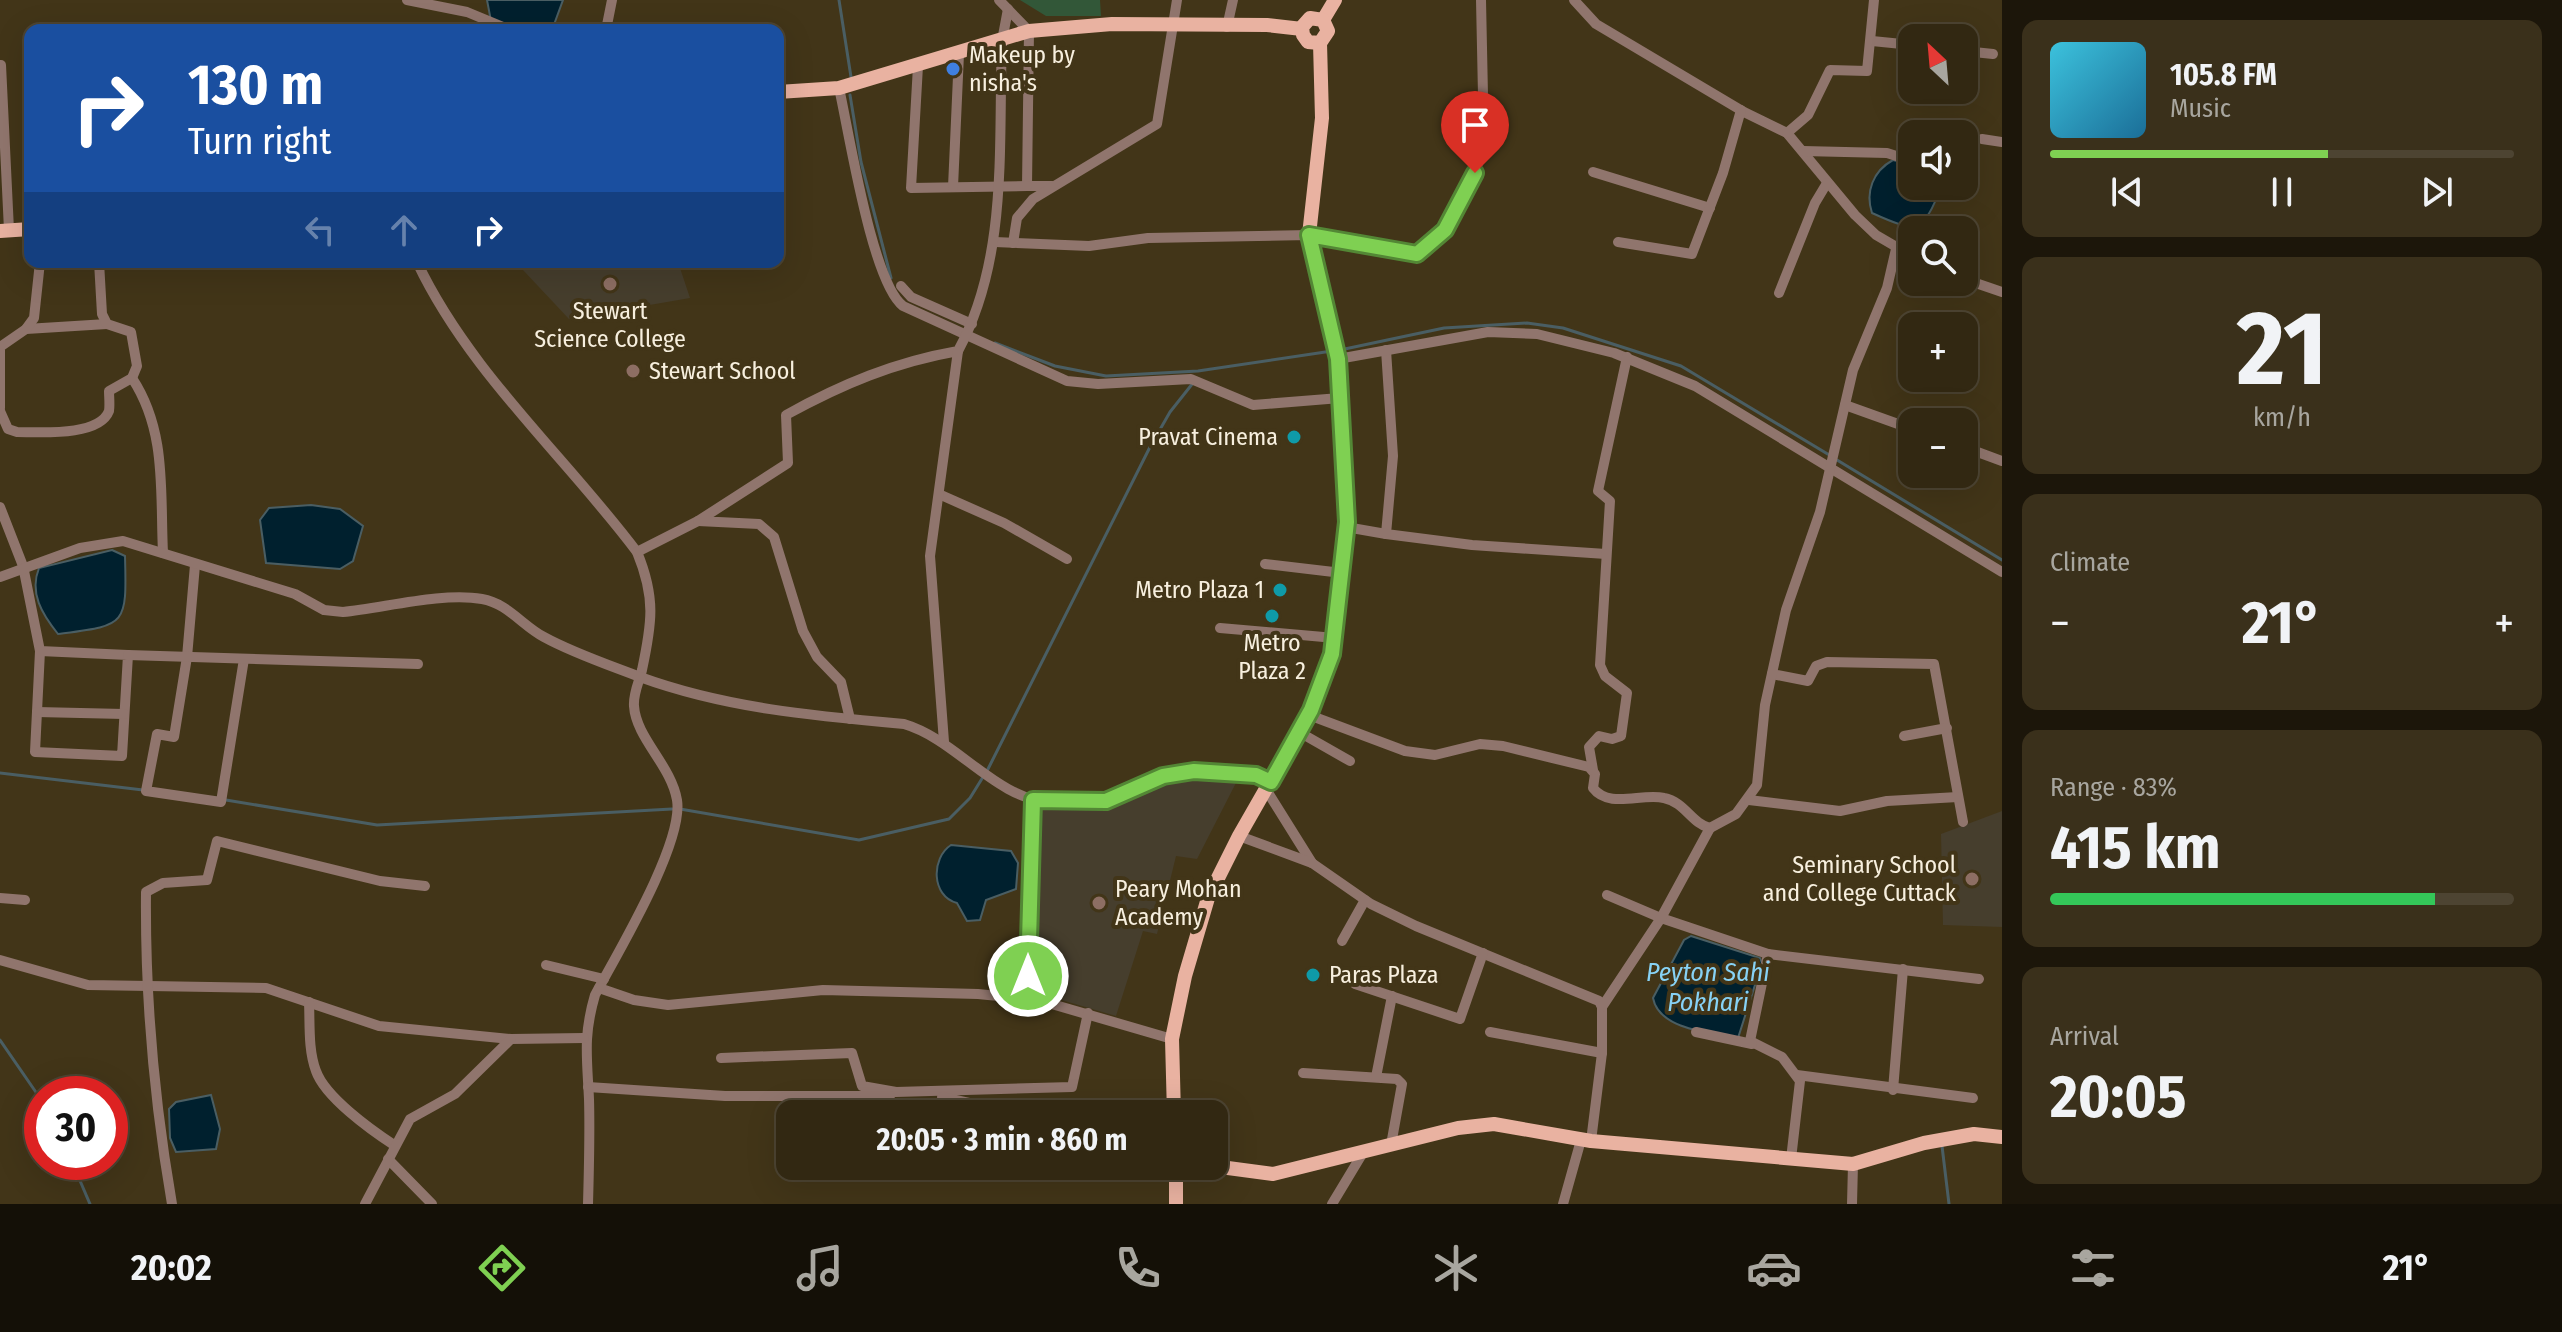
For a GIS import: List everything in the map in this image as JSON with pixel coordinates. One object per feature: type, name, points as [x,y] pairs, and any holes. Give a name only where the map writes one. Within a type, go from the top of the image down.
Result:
[{"type":"main road","points":[[1323,20],[1335,0]]},
{"type":"main road","points":[[1302,29],[1310,18],[1323,20]]},
{"type":"main road","points":[[1174,1100],[1172,1039],[1185,976],[1208,898],[1239,836],[1309,715],[1335,638],[1346,527],[1340,398],[1337,356],[1309,235],[1322,118],[1320,43],[1328,34],[1323,20]]},
{"type":"main road","points":[[784,92],[839,88],[1029,31],[1112,24],[1267,25],[1302,29]]},
{"type":"main road","points":[[1302,29],[1308,42],[1320,43]]},
{"type":"main road","points":[[1228,1168],[1273,1174],[1458,1128],[1494,1124],[1586,1140],[1853,1164],[1924,1143],[1974,1134],[2002,1137]]},
{"type":"main road","points":[[1176,1180],[1176,1204]]},
{"type":"street","points":[[407,0],[467,12],[496,24]]},
{"type":"street","points":[[607,24],[612,0]]},
{"type":"street","points":[[999,0],[1029,31],[1027,186]]},
{"type":"street","points":[[1013,243],[1017,218],[1033,199],[1157,124],[1177,0]]},
{"type":"street","points":[[1227,27],[1233,0]]},
{"type":"street","points":[[995,242],[1089,246],[1148,238],[1309,235],[1417,254],[1445,230],[1475,173],[1484,143],[1481,0]]},
{"type":"street","points":[[1574,0],[1596,24],[1741,110],[1787,133],[1866,225],[1896,249],[1887,288],[1861,347],[1814,534],[1786,610],[1765,705],[1757,785],[1749,800],[1726,822],[1710,828],[1661,918],[1602,1007]]},
{"type":"street","points":[[1787,133],[1808,115],[1830,70],[1867,71],[1874,0]]},
{"type":"street","points":[[944,742],[930,556],[941,495],[958,351],[972,324],[995,242],[1002,41],[1008,9]]},
{"type":"street","points":[[1872,41],[1898,44]]},
{"type":"street","points":[[1978,52],[1993,54]]},
{"type":"street","points":[[953,187],[959,54]]},
{"type":"street","points":[[1,65],[5,231]]},
{"type":"street","points":[[918,66],[911,188],[1056,187]]},
{"type":"street","points":[[839,88],[867,219],[891,293],[903,306],[1067,381],[1098,384],[1191,379],[1253,405],[1340,398]]},
{"type":"street","points":[[1618,242],[1692,254],[1741,110]]},
{"type":"street","points":[[1982,139],[2002,142]]},
{"type":"street","points":[[1803,151],[1887,153],[1898,157]]},
{"type":"street","points":[[1593,172],[1710,208]]},
{"type":"street","points":[[1779,293],[1815,203],[1827,183]]},
{"type":"street","points":[[26,329],[107,324],[131,332],[137,366],[132,378],[109,391],[109,411],[101,421],[79,430],[17,432],[8,429],[0,410],[0,347],[26,329],[34,318],[39,268]]},
{"type":"street","points":[[99,268],[102,314],[107,324]]},
{"type":"street","points":[[420,268],[440,306],[485,367],[637,552],[649,580],[653,606],[634,705],[636,716],[666,767],[677,801],[677,817],[661,870],[601,983],[584,1038],[588,1087],[588,1204]]},
{"type":"street","points":[[1978,284],[2002,292]]},
{"type":"street","points":[[901,286],[911,297],[972,324]]},
{"type":"street","points":[[1337,356],[1488,332],[1548,336],[1627,357],[1695,386],[2002,572]]},
{"type":"street","points":[[1386,350],[1393,456],[1386,534]]},
{"type":"street","points":[[637,552],[698,521],[788,463],[786,415],[842,384],[918,358],[958,351]]},
{"type":"street","points":[[1627,357],[1598,491],[1610,501],[1600,665],[1605,676],[1627,693],[1621,736],[1612,739],[1599,736],[1589,747],[1593,788],[1597,794],[1611,800],[1646,797],[1672,800],[1710,828]]},
{"type":"street","points":[[132,378],[149,403],[157,432],[163,553]]},
{"type":"street","points":[[1845,405],[1898,424]]},
{"type":"street","points":[[1978,452],[2002,461]]},
{"type":"street","points":[[941,495],[1004,523],[1067,559]]},
{"type":"street","points":[[0,507],[23,566],[40,651],[35,752],[122,756],[128,655]]},
{"type":"street","points":[[698,521],[759,524],[774,537],[803,631],[817,657],[841,682],[850,719]]},
{"type":"street","points":[[1346,527],[1472,545],[1606,554]]},
{"type":"street","points":[[0,577],[23,566],[80,548],[123,541],[295,594],[324,610],[343,612],[462,598],[485,599],[508,610],[543,637],[640,677],[691,693],[794,715],[904,724],[944,742],[980,772],[1033,800],[1106,801],[1163,776],[1194,771],[1256,775],[1269,786],[1312,863]]},
{"type":"street","points":[[1265,564],[1342,573]]},
{"type":"street","points":[[195,565],[187,657],[174,737],[157,734],[146,791],[221,802],[244,659]]},
{"type":"street","points":[[1220,628],[1335,638]]},
{"type":"street","points":[[40,651],[418,664]]},
{"type":"street","points":[[1772,674],[1808,681],[1816,666],[1827,662],[1881,666],[1930,662],[1936,668],[1963,822]]},
{"type":"street","points":[[37,712],[124,714]]},
{"type":"street","points":[[1309,715],[1405,751],[1435,755],[1480,744],[1503,746],[1593,770]]},
{"type":"street","points":[[1904,736],[1947,728]]},
{"type":"street","points":[[1299,732],[1350,761]]},
{"type":"street","points":[[1749,800],[1840,811],[1887,801],[1958,797]]},
{"type":"street","points":[[1033,800],[1028,976],[1038,1000]]},
{"type":"street","points":[[1239,836],[1312,863],[1365,900],[1416,926],[1599,1001],[1602,1007],[1602,1053],[1586,1140],[1563,1204]]},
{"type":"street","points":[[172,1204],[145,983],[146,892],[163,883],[207,880],[217,841],[380,881],[425,886]]},
{"type":"street","points":[[1607,895],[1661,918],[1768,954],[1979,979]]},
{"type":"street","points":[[0,898],[25,900]]},
{"type":"street","points":[[1342,941],[1365,900]]},
{"type":"street","points":[[1355,984],[1460,1019],[1483,953]]},
{"type":"street","points":[[1752,1044],[1768,954]]},
{"type":"street","points":[[0,960],[88,985],[145,983],[266,988],[379,1026],[511,1039],[584,1038]]},
{"type":"street","points":[[546,965],[601,983],[634,1000],[668,1005],[860,989],[1038,1000],[1172,1039]]},
{"type":"street","points":[[1893,1090],[1903,969]]},
{"type":"street","points":[[1376,1077],[1392,996]]},
{"type":"street","points":[[309,1002],[311,1055],[321,1082],[374,1132],[394,1145]]},
{"type":"street","points":[[721,1058],[852,1053],[862,1086],[896,1092],[1072,1087],[1088,1013]]},
{"type":"street","points":[[1490,1032],[1602,1053]]},
{"type":"street","points":[[1696,1032],[1752,1044],[1782,1057],[1797,1075],[1800,1081],[1791,1159]]},
{"type":"street","points":[[365,1204],[410,1119],[455,1094],[511,1039]]},
{"type":"street","points":[[1303,1073],[1397,1079],[1402,1084],[1391,1145]]},
{"type":"street","points":[[1797,1075],[1893,1090],[1973,1098]]},
{"type":"street","points":[[588,1087],[725,1096],[930,1096],[963,1100]]},
{"type":"street","points":[[1332,1204],[1364,1151]]},
{"type":"street","points":[[388,1159],[432,1204]]},
{"type":"street","points":[[1852,1204],[1853,1164]]},
{"type":"shaded area","name":"Stewart Science College","points":[[680,268],[690,298],[569,319],[523,270]]},
{"type":"shaded area","name":"Peary Mohan Academy","points":[[1239,777],[1197,859],[1176,856],[1157,934],[1143,931],[1116,1016],[1048,996],[1035,976],[1036,954],[1032,954],[1037,806],[1111,806],[1170,780]]},
{"type":"shaded area","name":"Seminary School and College Cuttack","points":[[2002,811],[2002,927],[1943,925],[1941,834]]},
{"type":"green space","points":[[1020,0],[1100,0],[1101,16],[1046,16]]},
{"type":"water","points":[[487,0],[563,0],[554,24],[496,24],[491,21]]},
{"type":"water","points":[[1893,160],[1898,161],[1898,200],[1936,200],[1927,216],[1898,216],[1898,224],[1872,213],[1872,183]]},
{"type":"water","points":[[311,505],[340,509],[363,526],[353,561],[340,569],[266,563],[260,520],[269,508]]},
{"type":"water","points":[[112,550],[125,556],[125,597],[118,618],[97,628],[58,634],[36,595],[39,568]]},
{"type":"water","points":[[951,845],[1011,851],[1018,863],[1016,889],[986,900],[980,920],[967,921],[957,903],[948,899],[938,885],[937,867],[944,851]]},
{"type":"water","name":"Peyton Sahi Pokhari","points":[[1691,936],[1760,958],[1762,963],[1738,1038],[1688,1028],[1665,1017],[1657,1009],[1653,998],[1684,940]]},
{"type":"water","points":[[211,1095],[220,1129],[216,1149],[176,1152],[170,1138],[169,1109],[176,1102]]},
{"type":"waterway","points":[[839,0],[851,77]]},
{"type":"waterway","points":[[850,95],[861,162],[891,278]]},
{"type":"waterway","points":[[1340,350],[1444,328],[1527,323],[1563,328],[1681,366],[1831,456]]},
{"type":"waterway","points":[[995,343],[1055,366],[1106,376],[1198,371],[1332,351]]},
{"type":"waterway","points":[[987,771],[1150,447],[1170,412],[1193,383]]},
{"type":"waterway","points":[[1837,460],[2002,560]]},
{"type":"waterway","points":[[0,773],[143,790]]},
{"type":"waterway","points":[[680,809],[859,840],[949,819],[970,798],[983,777]]},
{"type":"waterway","points":[[226,800],[377,825],[672,809]]},
{"type":"waterway","points":[[0,1040],[25,1076]]},
{"type":"waterway","points":[[1942,1146],[1949,1204]]},
{"type":"waterway","points":[[80,1180],[90,1204]]},
{"type":"place","name":"Makeup by nisha's","points":[[953,69]]},
{"type":"place","name":"Stewart Science College","points":[[610,284]]},
{"type":"place","name":"Stewart School","points":[[633,371]]},
{"type":"place","name":"Pravat Cinema","points":[[1294,437]]},
{"type":"place","name":"Metro Plaza 1","points":[[1280,590]]},
{"type":"place","name":"Metro Plaza 2","points":[[1272,616]]},
{"type":"place","name":"Seminary School and College Cuttack","points":[[1972,879]]},
{"type":"place","name":"Peary Mohan Academy","points":[[1099,903]]},
{"type":"place","name":"Paras Plaza","points":[[1313,975]]},
{"type":"route","points":[[1028,976],[1028,871],[1033,800],[1055,803],[1106,801],[1163,776],[1194,771],[1256,775],[1271,782],[1309,715],[1332,654],[1347,522],[1338,359],[1309,235],[1417,254],[1445,230],[1475,173]]}]
